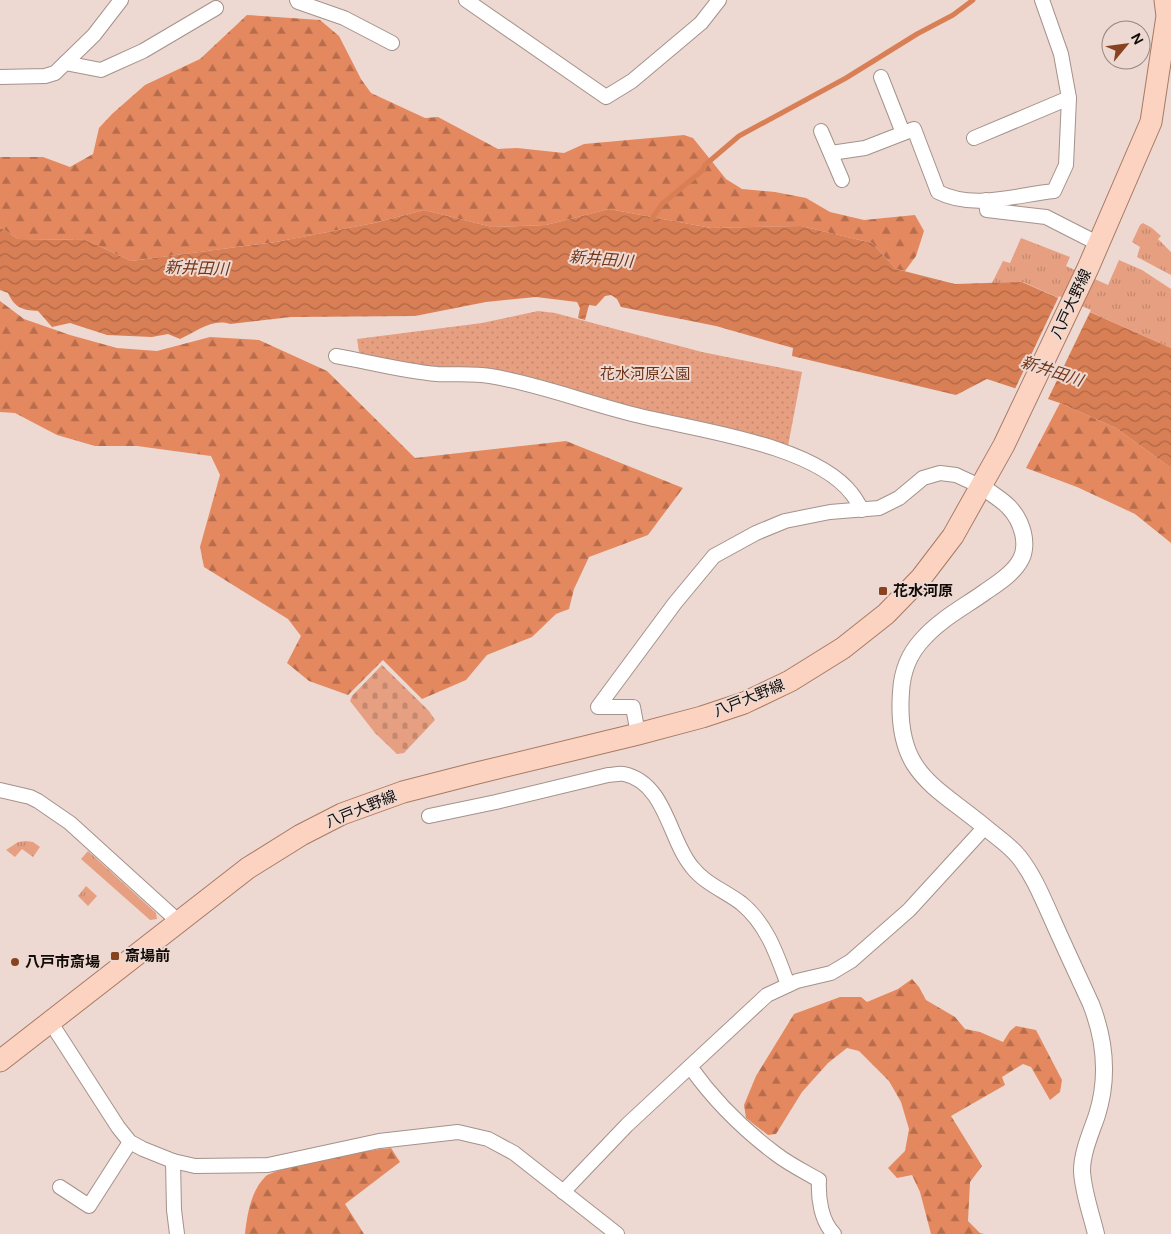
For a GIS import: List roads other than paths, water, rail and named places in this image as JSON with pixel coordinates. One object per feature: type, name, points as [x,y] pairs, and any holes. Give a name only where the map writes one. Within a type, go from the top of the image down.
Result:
[{"type":"main road","name":"八戸大野線","points":[[0,1061],[248,868],[301,835],[342,814],[403,792],[638,734],[702,717],[744,703],[790,681],[843,648],[886,614],[921,578],[953,536],[982,487],[1004,445],[1099,244],[1151,122],[1167,16],[1165,0]]},
{"type":"street","points":[[0,77],[45,76],[55,73],[94,35],[121,0]]},
{"type":"street","points":[[296,0],[344,18],[392,43]]},
{"type":"street","points":[[466,0],[606,97],[632,81],[701,23],[719,0]]},
{"type":"street","points":[[830,153],[865,148],[914,129],[938,192],[950,198],[970,201],[986,200],[1054,191],[1066,165],[1068,98],[1061,54],[1042,0]]},
{"type":"street","points":[[65,63],[101,70],[112,66],[144,51],[216,8]]},
{"type":"street","points":[[881,77],[903,133]]},
{"type":"street","points":[[974,138],[1068,98]]},
{"type":"street","points":[[821,131],[842,180]]},
{"type":"street","points":[[986,200],[987,210],[1046,217],[1099,244]]},
{"type":"street","points":[[336,356],[412,371],[488,376],[510,380],[634,415],[770,447],[808,461],[829,473],[853,495],[862,510]]},
{"type":"street","points":[[638,734],[633,707],[598,707],[676,603],[714,556],[756,533],[785,520],[830,512],[879,508],[899,498],[923,478],[940,473],[956,475],[982,487],[1004,501],[1020,520],[1024,540],[1022,558],[1012,571],[997,584],[940,624],[921,641],[908,662],[902,681],[900,702],[902,737],[918,771],[932,786],[985,827],[1018,856],[1028,870],[1098,1023],[1105,1064],[1103,1088],[1085,1152],[1082,1170],[1085,1191],[1096,1234]]},
{"type":"street","points":[[429,816],[608,775],[624,774],[649,789],[659,802],[668,817],[686,860],[693,870],[742,904],[756,918],[775,949],[788,985]]},
{"type":"street","points":[[0,790],[30,797],[70,823],[179,922]]},
{"type":"street","points":[[563,1192],[628,1125],[767,995],[797,981],[831,973],[851,961],[909,910],[985,827]]},
{"type":"street","points":[[51,1023],[118,1127],[130,1142],[173,1161],[195,1166],[268,1165],[379,1141],[458,1132],[488,1139],[514,1153],[617,1234]]},
{"type":"street","points":[[691,1068],[700,1081],[747,1130],[778,1155],[819,1180],[819,1193],[823,1213],[834,1234]]},
{"type":"street","points":[[60,1187],[89,1206],[130,1142]]},
{"type":"street","points":[[173,1161],[174,1210],[177,1234]]},
{"type":"water","name":"新井田川","points":[[609,209],[711,228],[801,226],[872,243],[896,269],[955,284],[1022,282],[1171,348],[1171,468],[1116,428],[1060,403],[987,379],[956,395],[792,356],[793,348],[716,326],[621,307],[617,299],[611,295],[605,296],[596,306],[589,305],[585,320],[578,318],[580,308],[577,302],[536,297],[486,302],[415,316],[291,317],[230,324],[217,323],[210,324],[180,339],[168,334],[152,337],[107,335],[70,323],[52,327],[38,311],[28,310],[16,305],[8,293],[0,290],[0,227],[18,239],[86,240],[131,261],[276,242],[374,223],[424,210],[492,227],[546,225]]},
{"type":"waterway","points":[[649,223],[662,204],[703,170],[705,165],[739,136],[846,78],[917,34],[953,15],[973,0]]},
{"type":"place","name":"花水河原","points":[[883,591]]},
{"type":"place","name":"斎場前","points":[[115,956]]},
{"type":"place","name":"八戸市斎場","points":[[15,962]]},
{"type":"park label","name":"花水河原公園","points":[[645,374]]}]
